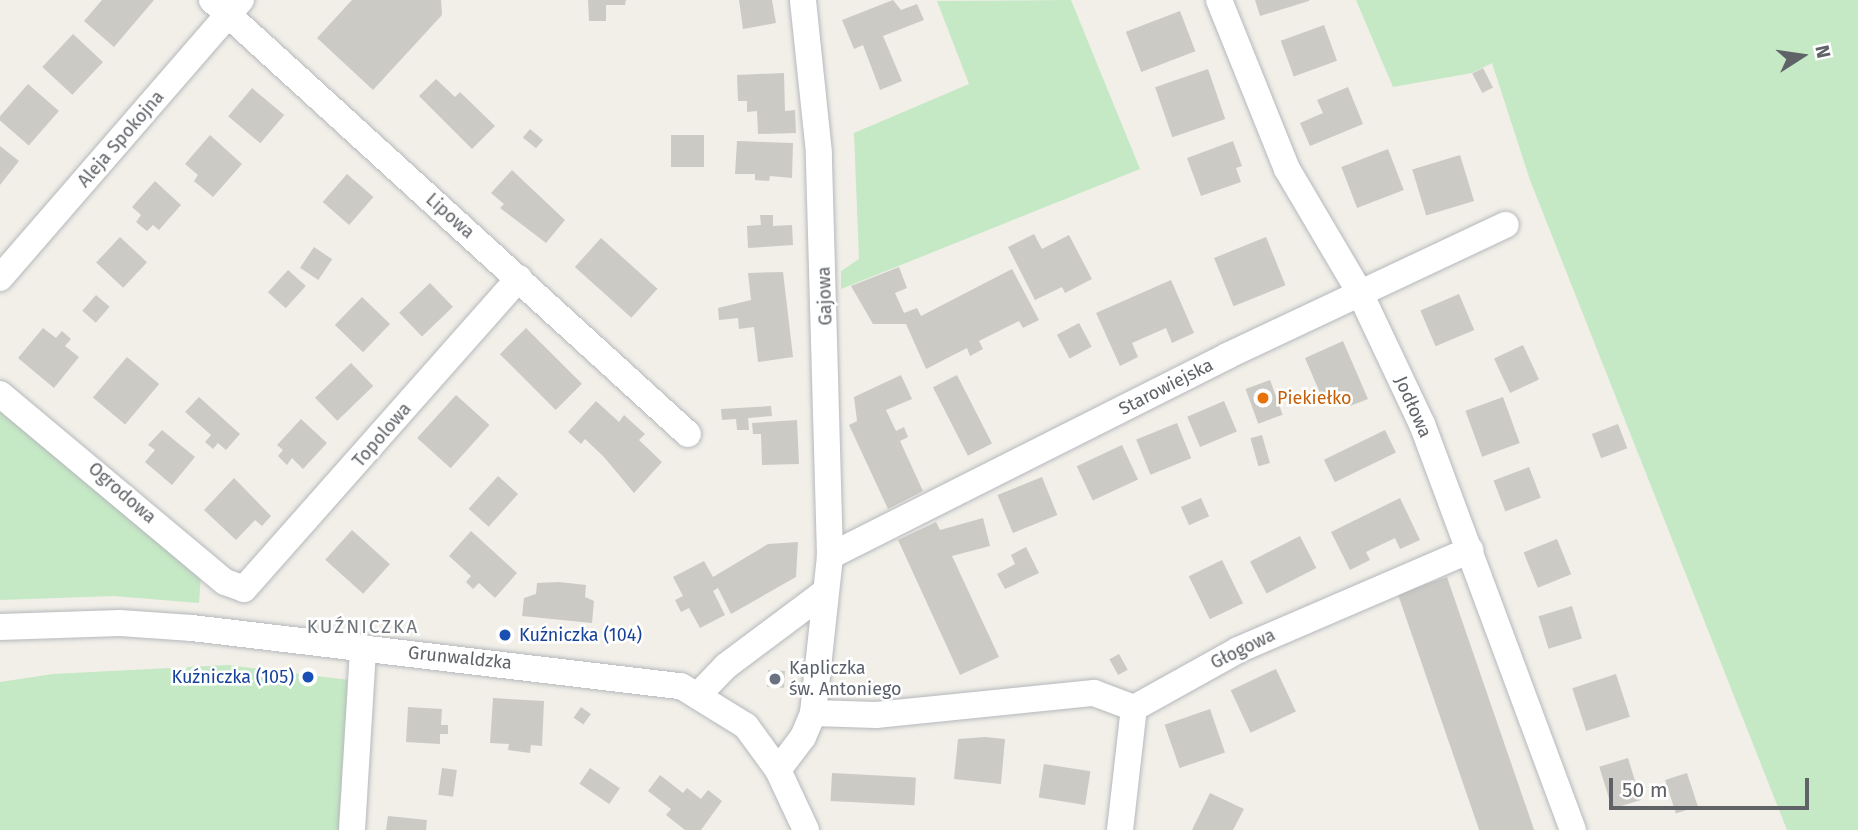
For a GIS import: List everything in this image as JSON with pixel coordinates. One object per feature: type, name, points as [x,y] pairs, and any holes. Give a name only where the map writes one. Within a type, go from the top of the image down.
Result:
[{"type":"street","name":"Gajowa","points":[[778,770],[803,737],[813,713],[830,556],[819,153],[803,0]]},
{"type":"street","name":"Jodłowa","points":[[1219,0],[1287,169],[1360,293],[1422,424],[1573,830]]},
{"type":"street","name":"Aleja Spokojna","points":[[0,278],[228,5]]},
{"type":"street","name":"Lipowa","points":[[228,5],[688,434]]},
{"type":"street","name":"Starowiejska","points":[[830,556],[1360,293],[1506,225]]},
{"type":"street","name":"Topolowa","points":[[244,589],[519,278]]},
{"type":"street","name":"Ogrodowa","points":[[0,394],[225,582],[244,589]]},
{"type":"street","name":"Głogowa","points":[[1134,708],[1238,650],[1470,550]]},
{"type":"street","points":[[699,694],[726,666],[825,592]]},
{"type":"street","name":"Grunwaldzka","points":[[0,627],[139,624],[618,676],[681,686],[699,694],[746,726],[778,770],[806,830]]},
{"type":"street","points":[[780,624],[822,645]]},
{"type":"street","points":[[352,830],[363,648]]},
{"type":"street","points":[[813,713],[876,715],[1094,694],[1134,708],[1120,830]]},
{"type":"green space","points":[[1071,0],[1140,169],[841,289],[841,271],[859,259],[854,133],[969,84],[937,1]]},
{"type":"green space","points":[[1356,0],[1858,0],[1858,830],[1787,830],[1530,180],[1492,63],[1472,73],[1393,87]]},
{"type":"green space","points":[[0,407],[201,574],[199,603],[114,596],[0,600]]},
{"type":"green space","points":[[228,665],[349,680],[343,830],[0,830],[0,682],[53,674]]},
{"type":"building","points":[[102,0],[154,0],[114,47],[84,21]]},
{"type":"building","points":[[352,0],[441,0],[442,15],[373,90],[317,38]]},
{"type":"building","points":[[588,0],[626,0],[625,5],[606,5],[606,21],[589,21]]},
{"type":"building","points":[[739,0],[772,0],[776,23],[743,29]]},
{"type":"building","points":[[893,0],[901,10],[917,4],[924,20],[883,36],[902,81],[880,90],[863,45],[854,49],[842,20]]},
{"type":"building","points":[[1255,0],[1309,0],[1309,1],[1260,16]]},
{"type":"building","points":[[1180,11],[1195,51],[1141,72],[1126,32]]},
{"type":"building","points":[[1324,25],[1337,61],[1294,76],[1281,41]]},
{"type":"building","points":[[73,34],[103,62],[72,95],[42,67]]},
{"type":"building","points":[[1483,68],[1493,88],[1482,93],[1472,73]]},
{"type":"building","points":[[1208,69],[1225,119],[1172,137],[1155,87]]},
{"type":"building","points":[[784,73],[785,111],[795,110],[796,133],[758,134],[757,111],[747,112],[747,101],[738,101],[737,75]]},
{"type":"building","points":[[436,79],[455,97],[460,92],[495,126],[472,149],[419,96]]},
{"type":"building","points":[[28,84],[59,111],[29,146],[0,121],[0,116]]},
{"type":"building","points":[[1348,87],[1363,124],[1310,146],[1300,123],[1323,113],[1317,100]]},
{"type":"building","points":[[252,88],[284,115],[260,143],[228,116]]},
{"type":"building","points":[[530,129],[543,140],[536,148],[523,137]]},
{"type":"building","points":[[210,135],[242,164],[213,197],[194,181],[198,175],[185,164]]},
{"type":"building","points":[[671,135],[704,135],[704,167],[671,167]]},
{"type":"building","points":[[737,141],[793,143],[792,178],[770,176],[769,181],[755,180],[755,174],[735,174]]},
{"type":"building","points":[[1233,141],[1242,166],[1236,168],[1241,182],[1201,196],[1187,158]]},
{"type":"building","points":[[0,146],[19,161],[0,185]]},
{"type":"building","points":[[1388,149],[1404,190],[1357,208],[1341,167]]},
{"type":"building","points":[[1460,155],[1474,201],[1426,216],[1412,170]]},
{"type":"building","points":[[512,170],[565,220],[546,243],[500,208],[504,204],[491,193]]},
{"type":"building","points":[[347,174],[373,197],[349,225],[323,202]]},
{"type":"building","points":[[155,181],[181,205],[159,230],[153,225],[147,231],[136,222],[141,215],[132,207]]},
{"type":"building","points":[[760,215],[773,215],[773,226],[792,225],[793,245],[748,248],[747,226],[761,225]]},
{"type":"building","points":[[1034,234],[1042,249],[1069,235],[1092,279],[1065,293],[1062,287],[1035,300],[1008,247]]},
{"type":"building","points":[[120,237],[147,262],[123,288],[96,263]]},
{"type":"building","points":[[1266,237],[1285,285],[1234,306],[1214,258]]},
{"type":"building","points":[[601,238],[657,289],[631,318],[575,267]]},
{"type":"building","points":[[314,247],[332,259],[318,280],[300,268]]},
{"type":"building","points":[[899,267],[907,288],[895,293],[904,313],[917,308],[921,316],[1012,269],[1039,320],[1023,328],[1019,321],[979,341],[983,349],[970,356],[967,348],[926,369],[906,324],[873,324],[851,286]]},
{"type":"building","points":[[288,270],[306,286],[286,308],[268,292]]},
{"type":"building","points":[[783,272],[793,357],[758,362],[754,327],[739,329],[738,318],[719,320],[718,308],[751,300],[748,273]]},
{"type":"building","points":[[1171,280],[1194,333],[1172,343],[1166,328],[1132,343],[1138,357],[1120,366],[1096,313]]},
{"type":"building","points":[[430,283],[453,307],[422,337],[399,313]]},
{"type":"building","points":[[1459,294],[1474,330],[1436,346],[1420,310]]},
{"type":"building","points":[[96,295],[110,307],[96,323],[82,311]]},
{"type":"building","points":[[362,297],[390,324],[363,352],[335,325]]},
{"type":"building","points":[[1079,323],[1092,347],[1070,359],[1057,335]]},
{"type":"building","points":[[43,328],[56,338],[62,331],[71,339],[65,346],[79,357],[54,388],[18,358]]},
{"type":"building","points":[[526,328],[582,384],[556,410],[500,354]]},
{"type":"building","points":[[1343,341],[1368,399],[1350,406],[1343,391],[1323,400],[1305,358]]},
{"type":"building","points":[[1523,345],[1539,379],[1510,393],[1494,359]]},
{"type":"building","points":[[127,357],[159,384],[125,425],[93,398]]},
{"type":"building","points":[[351,363],[373,386],[337,421],[315,398]]},
{"type":"building","points":[[901,375],[912,399],[886,410],[896,431],[904,427],[908,437],[900,441],[923,491],[888,509],[849,425],[857,421],[854,397]]},
{"type":"building","points":[[957,375],[992,444],[968,456],[933,387]]},
{"type":"building","points":[[1270,380],[1283,415],[1258,424],[1246,389]]},
{"type":"building","points":[[456,395],[489,425],[451,468],[417,438]]},
{"type":"building","points":[[199,397],[240,434],[226,450],[218,443],[213,449],[205,442],[211,435],[185,412]]},
{"type":"building","points":[[1503,397],[1520,443],[1482,457],[1465,411]]},
{"type":"building","points":[[596,401],[619,422],[624,415],[645,434],[639,440],[662,462],[634,493],[585,439],[581,444],[568,432]]},
{"type":"building","points":[[1224,401],[1237,431],[1200,447],[1187,417]]},
{"type":"building","points":[[771,406],[772,416],[748,418],[749,430],[737,430],[736,419],[722,420],[721,409]]},
{"type":"building","points":[[301,419],[327,443],[303,469],[292,458],[287,465],[278,456],[283,450],[277,445]]},
{"type":"building","points":[[797,420],[799,464],[762,465],[761,434],[753,434],[752,423]]},
{"type":"building","points":[[1177,423],[1191,458],[1150,475],[1136,439]]},
{"type":"building","points":[[1618,424],[1627,448],[1601,458],[1592,434]]},
{"type":"building","points":[[162,430],[195,457],[172,485],[145,462],[155,450],[148,445]]},
{"type":"building","points":[[1385,430],[1396,452],[1335,482],[1324,460]]},
{"type":"building","points":[[1262,435],[1270,463],[1258,466],[1250,438]]},
{"type":"building","points":[[1122,445],[1138,479],[1093,501],[1077,466]]},
{"type":"building","points":[[1529,467],[1541,498],[1505,511],[1494,481]]},
{"type":"building","points":[[498,476],[518,494],[489,527],[469,509]]},
{"type":"building","points":[[1042,477],[1057,515],[1013,533],[997,495]]},
{"type":"building","points":[[234,478],[271,516],[262,526],[255,520],[236,540],[204,510]]},
{"type":"building","points":[[1201,498],[1209,516],[1189,525],[1181,507]]},
{"type":"building","points":[[1400,498],[1420,540],[1400,549],[1395,538],[1366,552],[1370,560],[1350,570],[1331,532]]},
{"type":"building","points":[[983,518],[990,546],[952,556],[999,657],[960,675],[898,540],[936,522],[940,530]]},
{"type":"building","points":[[352,530],[390,564],[363,594],[325,560]]},
{"type":"building","points":[[471,531],[517,573],[495,598],[479,583],[473,589],[466,582],[471,576],[449,556]]},
{"type":"building","points":[[1300,536],[1316,568],[1266,593],[1250,561]]},
{"type":"building","points":[[1557,539],[1571,574],[1538,588],[1524,552]]},
{"type":"building","points":[[798,542],[796,577],[731,614],[718,588],[713,591],[725,615],[700,628],[689,608],[681,612],[675,600],[683,596],[673,577],[704,561],[713,577],[768,544]]},
{"type":"building","points":[[1026,547],[1039,573],[1005,589],[997,574],[1015,564],[1011,555]]},
{"type":"building","points":[[1222,560],[1243,603],[1210,619],[1189,576]]},
{"type":"building","points":[[1447,577],[1534,830],[1479,830],[1398,594]]},
{"type":"building","points":[[537,583],[586,585],[585,597],[594,601],[592,623],[522,616],[524,598],[536,594]]},
{"type":"building","points":[[1572,606],[1582,639],[1548,649],[1539,616]]},
{"type":"building","points":[[1119,654],[1128,670],[1118,675],[1109,659]]},
{"type":"building","points":[[1276,669],[1296,712],[1251,733],[1231,690]]},
{"type":"building","name":"Kapliczka św. Antoniego","points":[[768,670],[785,671],[784,688],[767,687]]},
{"type":"building","points":[[1616,674],[1630,717],[1586,731],[1572,688]]},
{"type":"building","points":[[493,698],[544,701],[542,746],[531,745],[530,753],[508,750],[509,744],[490,743]]},
{"type":"building","points":[[408,707],[442,709],[441,725],[448,725],[448,734],[440,734],[440,744],[406,742]]},
{"type":"building","points":[[581,707],[591,714],[583,725],[574,718]]},
{"type":"building","points":[[1210,709],[1225,752],[1180,768],[1165,725]]},
{"type":"building","points":[[958,739],[1005,739],[1001,784],[954,779]]},
{"type":"building","points":[[1628,758],[1641,800],[1612,809],[1599,767]]},
{"type":"building","points":[[1044,764],[1090,771],[1085,805],[1039,798]]},
{"type":"building","points":[[442,768],[457,770],[453,797],[438,795]]},
{"type":"building","points":[[590,768],[620,788],[609,804],[579,784]]},
{"type":"building","points":[[832,773],[916,777],[914,805],[831,801]]},
{"type":"building","points":[[1687,773],[1698,806],[1676,813],[1665,780]]},
{"type":"building","points":[[660,775],[683,793],[687,788],[701,799],[708,790],[722,801],[701,830],[685,830],[666,815],[671,809],[648,791]]},
{"type":"building","points":[[1210,793],[1244,809],[1233,830],[1192,830]]},
{"type":"building","points":[[388,816],[427,820],[426,830],[386,830]]},
{"type":"place","name":"Piekiełko","points":[[1263,398]]},
{"type":"place","name":"Kuźniczka (104)","points":[[505,635]]},
{"type":"place","name":"Kuźniczka (105)","points":[[308,677]]},
{"type":"place","name":"Kapliczka św. Antoniego","points":[[775,679]]},
{"type":"district","name":"KUŹNICZKA","points":[[363,627]]}]
